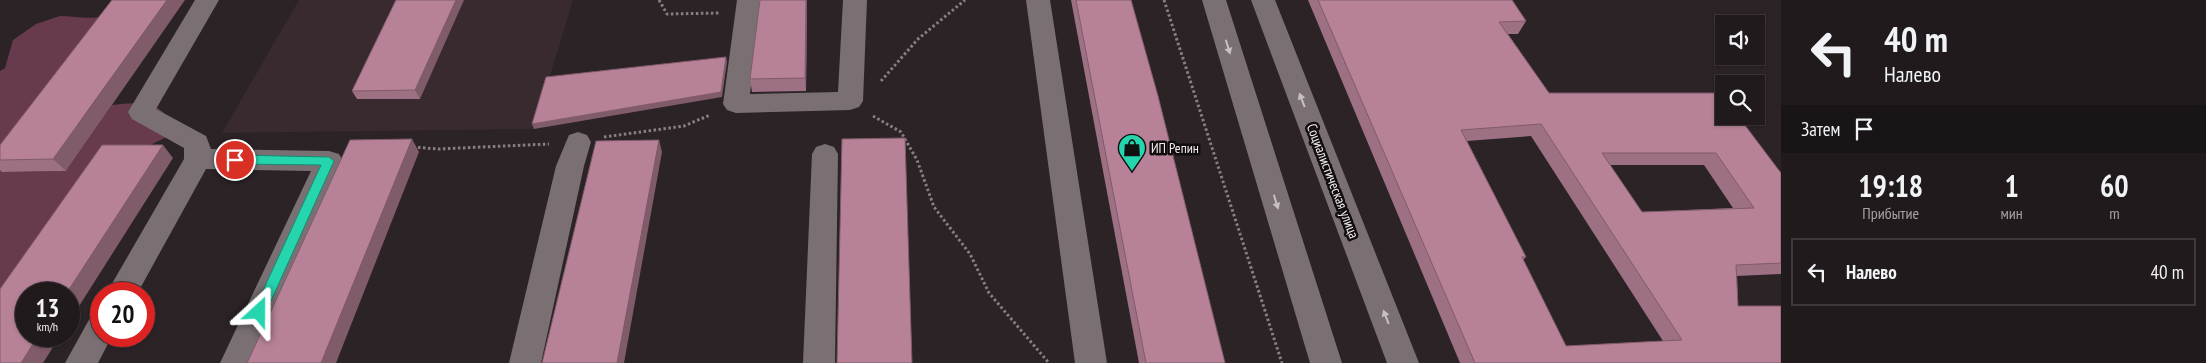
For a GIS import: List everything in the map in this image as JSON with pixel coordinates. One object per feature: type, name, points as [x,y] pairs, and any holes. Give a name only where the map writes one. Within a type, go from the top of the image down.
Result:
[{"type":"street","points":[[127,282],[198,159],[197,143],[142,112],[207,0]]},
{"type":"street","points":[[749,6],[736,104],[839,101],[855,0]]},
{"type":"street","points":[[1038,0],[1091,363]]},
{"type":"street","points":[[1214,0],[1326,363]]},
{"type":"street","name":"Социалистическая улица","points":[[1263,0],[1403,363]]},
{"type":"street","points":[[525,363],[570,166],[578,142]]},
{"type":"street","points":[[819,363],[825,154]]},
{"type":"street","points":[[198,159],[329,161],[236,363]]},
{"type":"street","points":[[81,363],[90,347]]},
{"type":"path","points":[[659,0],[667,14],[749,6]]},
{"type":"path","points":[[839,101],[879,84],[918,39],[965,0]]},
{"type":"path","points":[[1164,0],[1282,363]]},
{"type":"path","points":[[839,101],[857,108],[901,132],[917,160],[934,207],[970,254],[989,293],[1049,363]]},
{"type":"path","points":[[412,146],[438,149],[578,142],[684,126],[736,104]]},
{"type":"shaded area","points":[[299,0],[573,0],[534,129],[222,133]]},
{"type":"shaded area","points":[[60,16],[87,18],[103,16],[3,172],[66,171],[112,105],[143,104],[158,108],[168,119],[171,135],[148,146],[34,282],[15,282],[15,305],[0,323],[0,71],[5,68],[13,40],[36,24]]},
{"type":"building","points":[[112,0],[167,0],[53,159],[0,160],[0,145]]},
{"type":"building","points":[[396,0],[456,0],[415,90],[352,91]]},
{"type":"building","points":[[760,0],[806,0],[805,78],[750,79]]},
{"type":"building","points":[[1076,0],[1131,0],[1158,96],[1225,363],[1146,363]]},
{"type":"building","points":[[1318,0],[1512,0],[1526,21],[1499,22],[1549,93],[1715,93],[1715,125],[1745,125],[1781,173],[1781,263],[1736,265],[1738,306],[1781,306],[1781,363],[1475,363]],"holes":[[[1541,124],[1682,340],[1566,346],[1522,257],[1526,257],[1461,130]],[[1602,153],[1716,153],[1754,208],[1642,212]]]},
{"type":"building","points":[[726,57],[721,92],[532,124],[546,77]]},
{"type":"building","points":[[905,138],[912,363],[837,363],[842,139]]},
{"type":"building","points":[[412,139],[321,363],[247,363],[350,140]]},
{"type":"building","points":[[659,140],[617,363],[542,363],[596,141]]},
{"type":"building","points":[[102,145],[163,145],[74,282],[15,282],[15,347],[31,347],[21,363],[0,363],[0,289]]},
{"type":"place","name":"ИП Репин","points":[[1132,172]]},
{"type":"route","points":[[235,160],[329,161],[259,312]]}]
